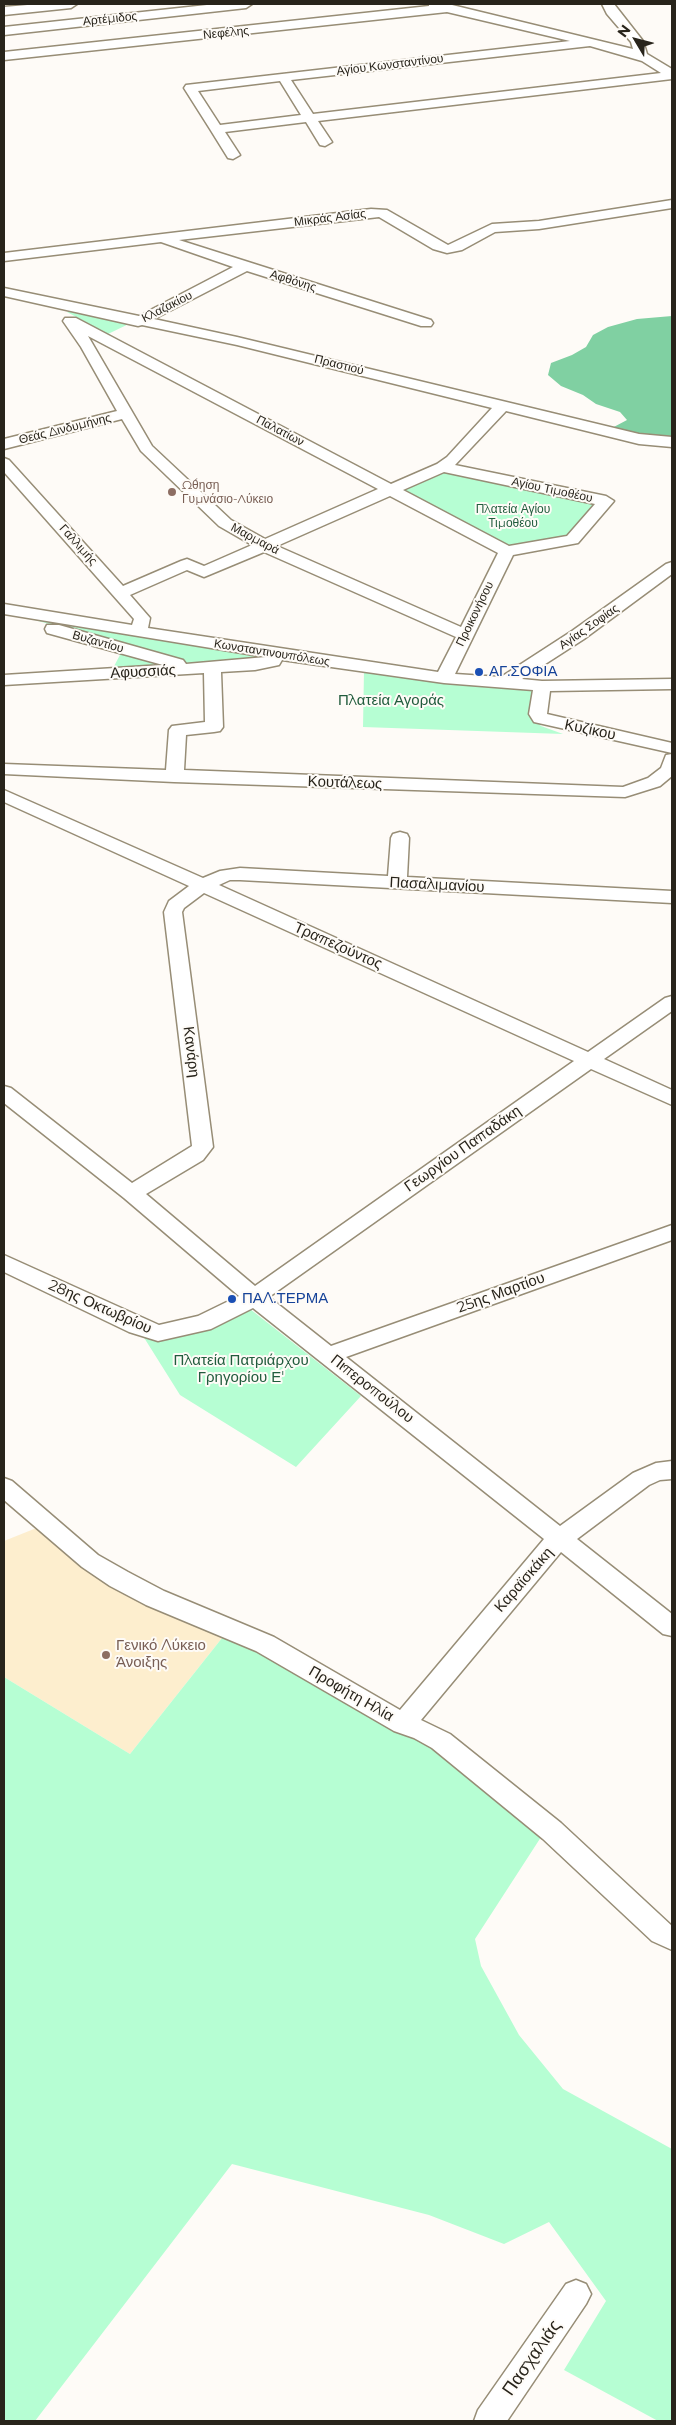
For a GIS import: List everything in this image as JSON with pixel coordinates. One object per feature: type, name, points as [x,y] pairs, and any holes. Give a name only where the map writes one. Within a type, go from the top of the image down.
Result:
[{"type":"street","points":[[4,11],[71,4]]},
{"type":"street","name":"Αρτέμιδος","points":[[4,31],[246,4]]},
{"type":"street","points":[[430,4],[641,55],[672,74]]},
{"type":"street","points":[[608,4],[611,11],[637,41],[641,55]]},
{"type":"street","name":"Νεφέλης","points":[[4,56],[448,8]]},
{"type":"street","name":"Αγίου Κωνσταντίνου","points":[[216,129],[190,88],[590,42]]},
{"type":"street","points":[[233,155],[216,129],[672,74]]},
{"type":"street","points":[[283,77],[325,142]]},
{"type":"street","name":"Μικράς Ασίας","points":[[182,241],[382,213],[438,246],[447,249],[457,247],[492,228],[539,225],[672,204]]},
{"type":"street","name":"Αφθόνης","points":[[4,257],[160,239],[182,241],[245,266],[426,323]]},
{"type":"street","name":"Κλαζακίου","points":[[88,346],[245,266]]},
{"type":"street","name":"Πραστιού","points":[[4,292],[142,320],[639,439],[672,442]]},
{"type":"street","points":[[63,304],[62,310],[70,321]]},
{"type":"street","name":"Παλατίων","points":[[70,321],[507,551]]},
{"type":"street","name":"Μαρμαρά","points":[[70,321],[88,346],[146,448],[225,522],[265,546],[465,635]]},
{"type":"street","points":[[121,593],[186,564],[204,572],[442,467],[452,460],[503,405]]},
{"type":"street","name":"Θεάς Δινδυμήνης","points":[[4,444],[126,413]]},
{"type":"street","name":"Γαλλιμής","points":[[4,463],[142,618],[138,631]]},
{"type":"street","name":"Αγίου Τιμοθέου","points":[[442,467],[606,501],[572,540],[507,551]]},
{"type":"street","name":"Προικονήσου","points":[[444,678],[507,551]]},
{"type":"street","name":"Αγίας Σοφίας","points":[[504,683],[578,635],[672,567]]},
{"type":"street","name":"Κωνσταντινουπόλεως","points":[[4,609],[276,654],[444,678],[542,686],[672,684]]},
{"type":"street","name":"Βυζαντίου","points":[[4,616],[192,669]]},
{"type":"street","points":[[107,674],[118,647]]},
{"type":"street","name":"Αφυσσιάς","points":[[4,680],[255,665],[273,661],[276,654]]},
{"type":"street","points":[[174,777],[178,730],[214,727],[212,668]]},
{"type":"street","name":"Κυζίκου","points":[[542,686],[538,714],[540,718],[672,748]]},
{"type":"street","name":"Κουτάλεως","points":[[4,769],[174,777],[626,792],[654,782],[669,770],[672,759]]},
{"type":"street","name":"Τραπεζούντος","points":[[4,795],[672,1098]]},
{"type":"street","points":[[397,883],[400,838]]},
{"type":"street","name":"Πασαλιμανίου","points":[[203,885],[227,875],[240,874],[672,897]]},
{"type":"street","name":"Κανάρη","points":[[130,1193],[196,1155],[203,1147],[173,912],[176,905],[203,885]]},
{"type":"street","name":"Γεωργίου Παπαδάκη","points":[[254,1297],[672,1002]]},
{"type":"street","name":"Πιπεροπούλου","points":[[4,1093],[130,1193],[254,1297],[672,1627]]},
{"type":"street","name":"25ης Μαρτίου","points":[[329,1355],[672,1232]]},
{"type":"street","name":"28ης Οκτωβρίου","points":[[4,1263],[137,1326],[158,1332],[202,1322],[230,1311],[254,1297]]},
{"type":"street","name":"Καραϊσκάκη","points":[[403,1724],[545,1553],[561,1538],[641,1479],[656,1472],[672,1470]]},
{"type":"street","name":"Προφήτη Ηλία","points":[[4,1487],[90,1561],[119,1579],[155,1598],[266,1644],[403,1724],[422,1730],[441,1740],[552,1831],[661,1933],[672,1939]]},
{"type":"street","name":"Πασχαλιάς","points":[[489,2421],[576,2294]]},
{"type":"shaded area","name":"Γενικό Λύκειο Άνοιξης","points":[[39,1527],[226,1633],[130,1754],[4,1677],[4,1541]]},
{"type":"green space","points":[[89,311],[137,320],[108,334],[67,312]]},
{"type":"green space","points":[[672,316],[672,440],[661,440],[610,429],[627,420],[620,412],[596,404],[583,395],[561,386],[548,375],[551,363],[586,347],[593,335],[608,327],[637,319]]},
{"type":"green space","name":"Πλατεία Αγίου Τιμοθέου","points":[[442,470],[599,502],[568,538],[508,548],[398,490]]},
{"type":"green space","points":[[17,615],[257,656],[258,659],[194,665]]},
{"type":"green space","points":[[121,653],[175,668],[111,672]]},
{"type":"green space","name":"Πλατεία Αγοράς","points":[[364,671],[533,690],[530,714],[541,726],[563,734],[363,727]]},
{"type":"green space","name":"Πλατεία Πατριάρχου Γρηγορίου Ε'","points":[[250,1309],[361,1396],[296,1467],[180,1395],[143,1336]]},
{"type":"green space","points":[[226,1633],[420,1738],[463,1769],[543,1834],[475,1939],[481,1966],[519,2035],[563,2089],[672,2149],[672,2421],[658,2421],[564,2370],[606,2301],[549,2222],[504,2244],[429,2215],[232,2164],[35,2421],[4,2421],[4,1677],[130,1754]]},
{"type":"place","name":"Ώθηση Γυμνάσιο-Λύκειο","points":[[172,492]]},
{"type":"place","name":"ΑΓ.ΣΟΦΙΑ","points":[[479,672]]},
{"type":"place","name":"ΠΑΛ.ΤΕΡΜΑ","points":[[232,1299]]},
{"type":"place","name":"Γενικό Λύκειο Άνοιξης","points":[[106,1655]]}]
